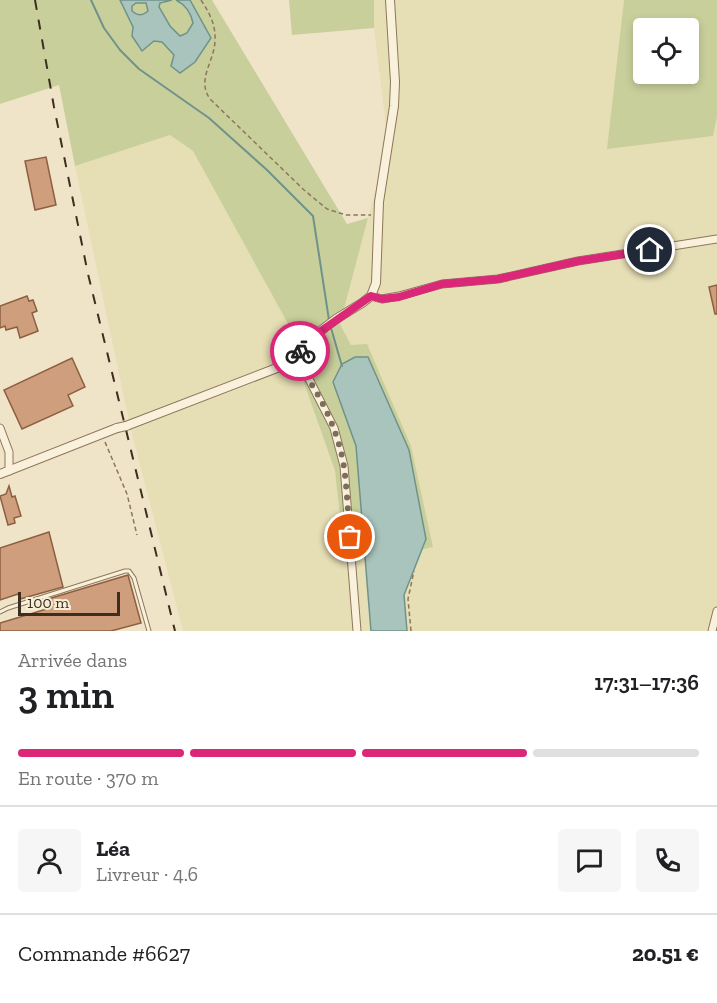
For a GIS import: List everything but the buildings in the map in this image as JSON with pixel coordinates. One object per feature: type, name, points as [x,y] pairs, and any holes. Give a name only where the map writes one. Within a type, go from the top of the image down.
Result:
[{"type":"street","points":[[4,472],[101,433],[282,366],[293,359],[314,336],[371,296],[378,271],[378,216],[394,106],[395,81],[390,0]]},
{"type":"street","points":[[371,296],[382,299],[399,297],[442,284],[498,279],[578,261],[717,239]]},
{"type":"street","points":[[293,359],[309,379],[333,428],[344,466],[357,631]]},
{"type":"street","points":[[0,428],[9,452],[4,472]]},
{"type":"street","points":[[712,631],[717,611]]},
{"type":"lane","points":[[0,612],[125,571],[134,578],[148,631]]},
{"type":"path","points":[[201,0],[210,15],[215,32],[214,49],[204,80],[205,90],[210,99],[304,190],[327,209],[346,215],[378,216]]},
{"type":"path","points":[[101,433],[127,494],[137,534]]},
{"type":"path","points":[[411,631],[408,599],[414,572]]},
{"type":"shaded area","points":[[374,0],[624,0],[608,148],[713,136],[717,117],[717,631],[183,631],[131,430],[75,166],[170,135],[193,151],[292,331],[327,360],[303,380],[335,471],[342,534],[381,532],[433,547],[411,446],[340,324],[388,143],[374,28]]},
{"type":"green space","points":[[0,0],[212,0],[347,224],[368,218],[340,324],[351,345],[367,344],[411,446],[433,547],[389,557],[381,532],[342,534],[335,471],[303,380],[326,360],[292,331],[193,151],[170,135],[75,166],[59,85],[0,104]]},
{"type":"green space","points":[[289,0],[374,0],[374,28],[292,35]]},
{"type":"green space","points":[[624,0],[717,0],[717,117],[713,136],[607,149]]},
{"type":"water","points":[[120,0],[172,0],[160,3],[159,7],[170,26],[180,36],[187,33],[193,23],[188,10],[176,0],[190,0],[211,38],[195,62],[180,73],[171,66],[174,55],[162,42],[154,41],[142,51],[132,36],[133,27]],"holes":[[[136,3],[146,3],[148,11],[144,14],[138,15],[132,11],[132,6]]]},
{"type":"water","points":[[355,357],[368,357],[409,450],[426,539],[404,595],[407,631],[371,631],[356,446],[333,382],[342,364]]},
{"type":"waterway","points":[[91,0],[104,28],[120,50],[139,69],[209,118],[267,170],[313,216],[329,320]]},
{"type":"waterway","points":[[331,328],[342,366]]},
{"type":"railway","points":[[35,0],[88,274],[175,631]]},
{"type":"way so far","points":[[300,351],[293,359],[309,379],[333,428],[344,466],[350,537]]},
{"type":"route","points":[[300,351],[314,336],[371,296],[382,299],[399,297],[442,284],[498,279],[578,261],[650,250]]}]
